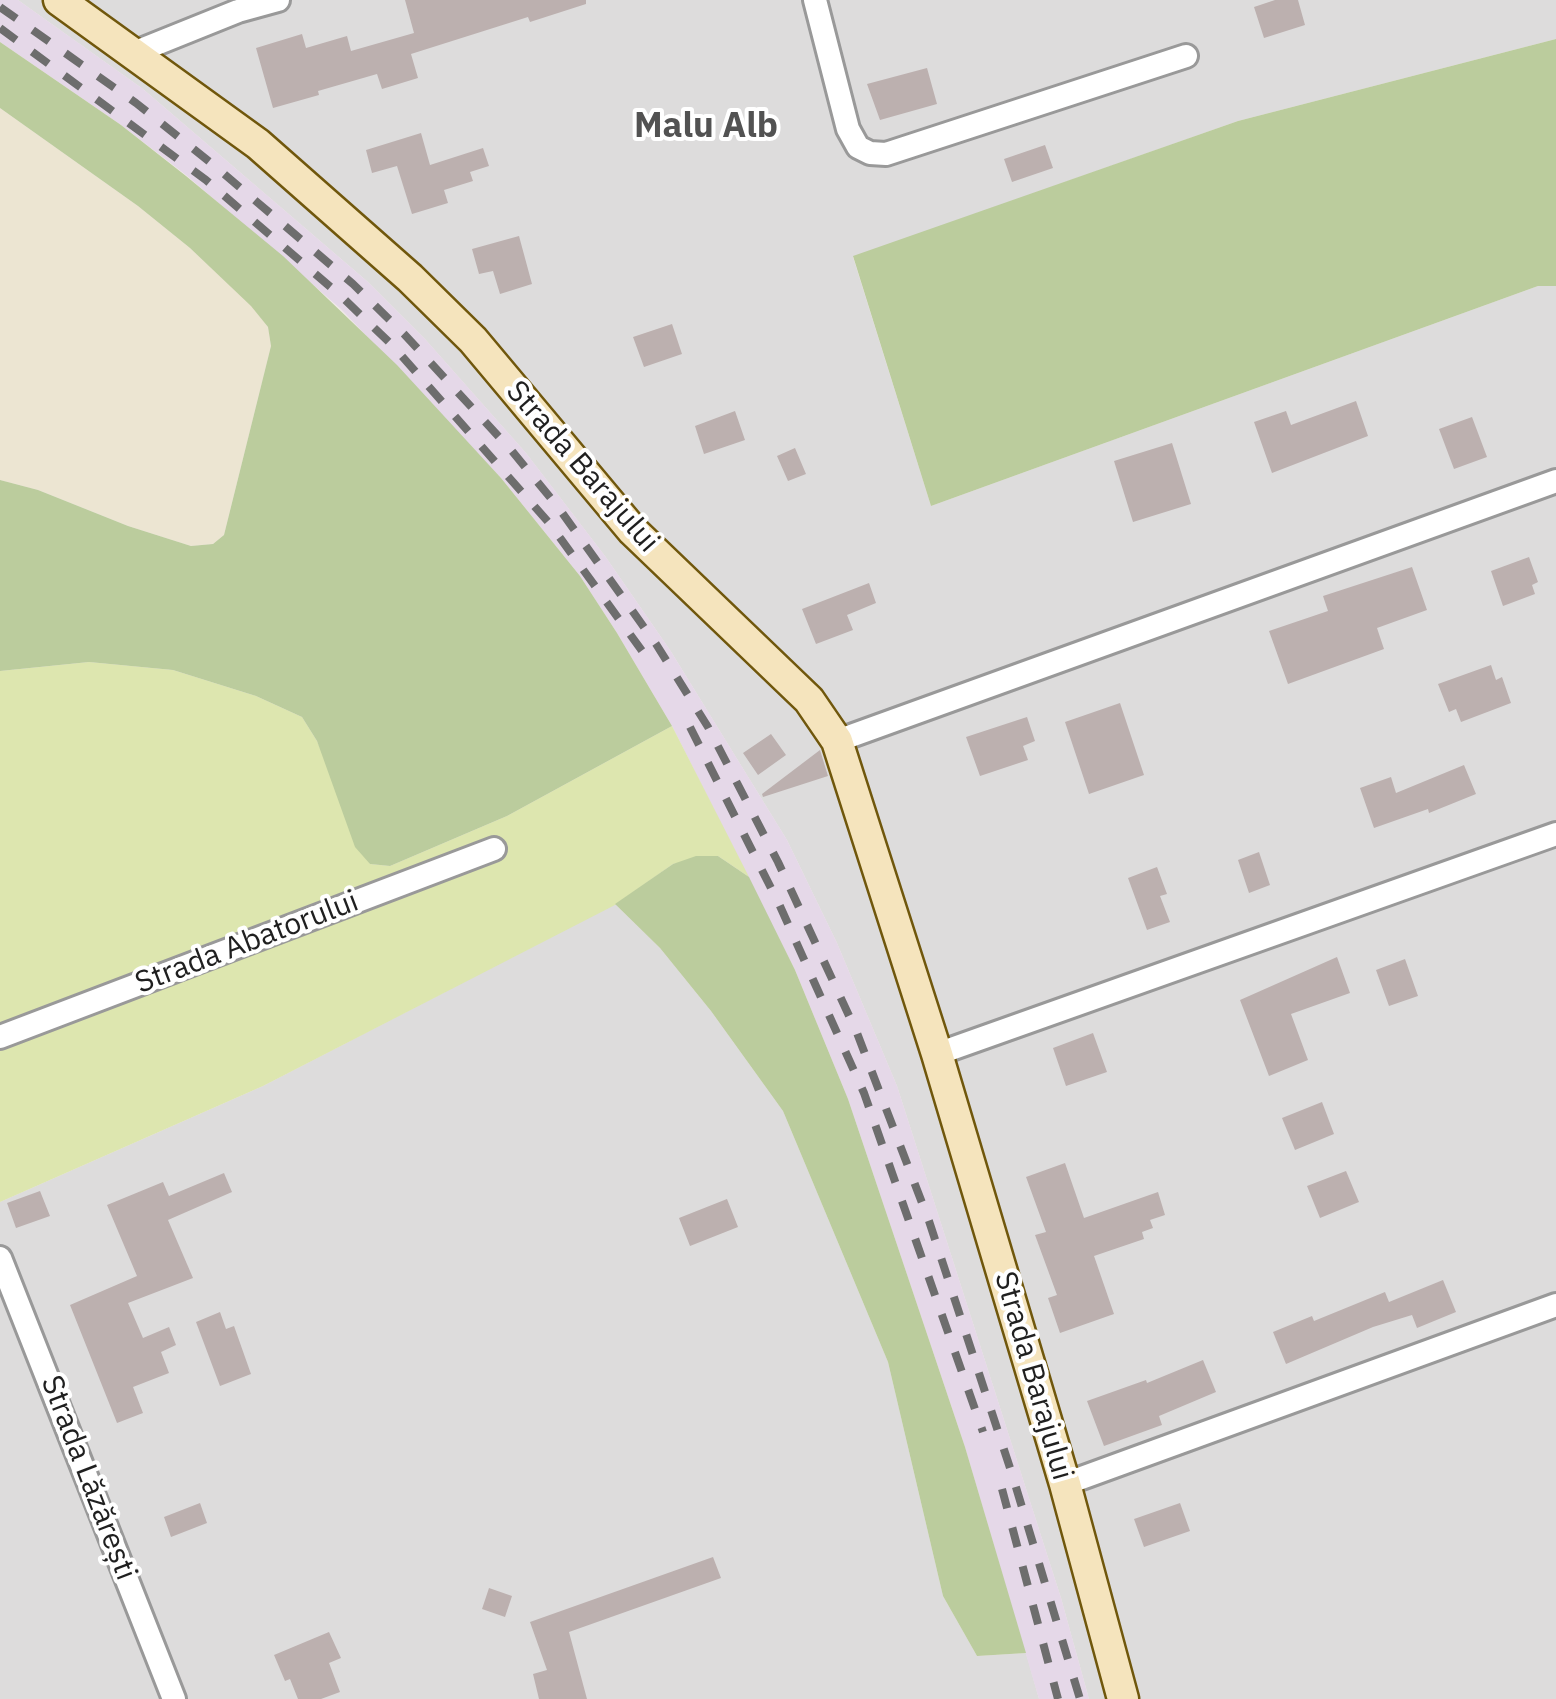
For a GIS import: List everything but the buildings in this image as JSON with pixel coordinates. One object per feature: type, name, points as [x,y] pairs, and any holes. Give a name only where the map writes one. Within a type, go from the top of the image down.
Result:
[{"type":"street","name":"Strada Barajului","points":[[59,0],[136,52],[258,144],[410,278],[473,340],[633,531],[796,687],[837,742],[937,1054],[1065,1484],[1123,1699]]},
{"type":"street","points":[[136,52],[238,11],[278,0]]},
{"type":"street","points":[[815,0],[848,129],[858,147],[870,154],[886,154],[1186,56]]},
{"type":"street","points":[[837,742],[1556,481]]},
{"type":"street","points":[[937,1054],[1556,834]]},
{"type":"street","name":"Strada Abatorului","points":[[0,1037],[494,849]]},
{"type":"street","name":"Strada Lăzărești","points":[[0,1258],[174,1699]]},
{"type":"street","points":[[1065,1484],[1556,1305]]},
{"type":"shaded area","points":[[0,0],[18,0],[143,89],[368,282],[425,339],[526,453],[670,650],[787,840],[837,943],[897,1086],[1061,1598],[1089,1699],[1039,1699],[965,1447],[848,1099],[795,970],[672,726],[617,633],[580,576],[501,478],[341,309],[186,175],[0,42]]},
{"type":"shaded area","points":[[18,0],[1556,0],[1556,39],[1238,121],[853,257],[931,506],[1538,286],[1556,286],[1556,1699],[1089,1699],[1061,1598],[897,1086],[837,943],[787,840],[670,650],[526,453],[425,339],[368,282],[143,89]]},
{"type":"shaded area","points":[[0,108],[190,248],[251,305],[268,327],[271,346],[224,535],[213,544],[191,546],[0,480]]},
{"type":"shaded area","points":[[615,904],[660,948],[783,1111],[888,1362],[943,1596],[977,1656],[1026,1653],[1039,1699],[0,1699],[0,1202],[263,1086]]},
{"type":"green space","points":[[1556,39],[1556,286],[1538,286],[931,506],[853,256],[1238,121]]},
{"type":"green space","points":[[0,42],[121,125],[186,176],[283,256],[397,365],[501,478],[580,576],[672,726],[507,816],[390,866],[370,864],[355,847],[317,741],[302,717],[256,696],[173,670],[89,662],[0,671],[0,480],[191,546],[213,544],[224,535],[271,346],[268,327],[251,306],[190,248],[0,108]]},
{"type":"green space","points":[[89,662],[173,670],[256,696],[302,717],[317,741],[370,864],[390,866],[507,816],[672,726],[749,877],[718,856],[673,864],[615,905],[263,1086],[0,1202],[0,671]]},
{"type":"green space","points":[[696,856],[718,856],[749,877],[795,970],[848,1099],[965,1447],[1026,1653],[977,1656],[943,1596],[888,1362],[783,1111],[660,948],[615,904],[673,864]]},
{"type":"railway","points":[[0,7],[136,103],[353,284],[512,451],[558,507],[656,644],[708,727],[778,862],[857,1033],[929,1221],[1080,1699]]},
{"type":"railway","points":[[0,28],[206,180],[392,345],[550,524],[645,655]]},
{"type":"railway","points":[[690,727],[779,904],[864,1093],[983,1432]]},
{"type":"railway","points":[[1002,1489],[1058,1699]]},
{"type":"district","name":"Malu Alb","points":[[706,127]]}]
